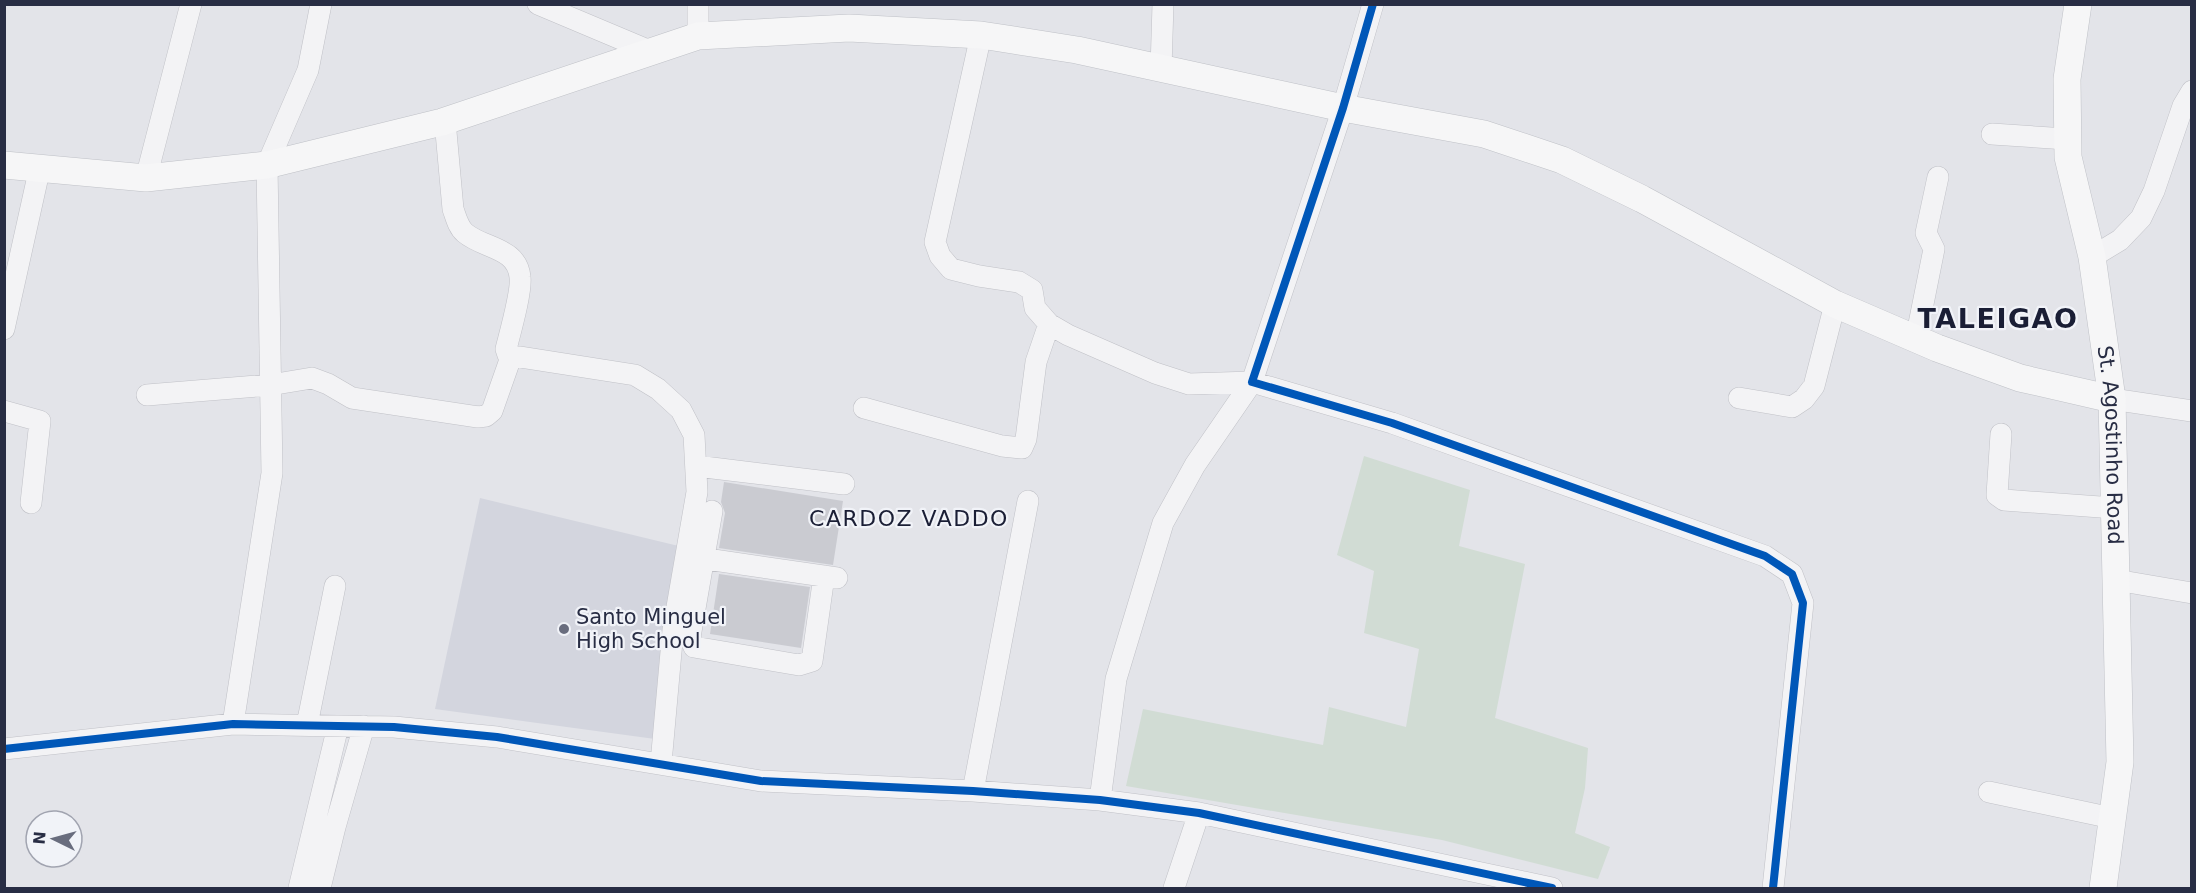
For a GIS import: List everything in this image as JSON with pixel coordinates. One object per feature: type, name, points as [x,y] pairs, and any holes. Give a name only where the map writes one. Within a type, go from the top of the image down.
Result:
[{"type":"main road","name":"St. Agostinho Road","points":[[2078,4],[2067,79],[2068,158],[2092,257],[2112,399],[2120,762],[2103,888]]},
{"type":"main road","points":[[4,165],[146,178],[267,165],[445,121],[698,36],[849,28],[981,35],[1077,50],[1343,108],[1484,134],[1562,160],[1642,199],[1835,304],[1916,339],[2020,378],[2112,399]]},
{"type":"street","points":[[146,178],[191,4]]},
{"type":"street","points":[[233,724],[272,473],[267,165],[308,69],[321,4]]},
{"type":"street","points":[[538,4],[652,52]]},
{"type":"street","points":[[698,4],[698,36]]},
{"type":"street","points":[[1161,69],[1163,4]]},
{"type":"street","points":[[1100,800],[1116,679],[1163,523],[1195,465],[1252,382],[1343,108],[1373,4]]},
{"type":"street","points":[[981,35],[935,242],[940,256],[951,269],[1019,282],[1032,291],[1035,308],[1049,324],[1068,335],[1155,373],[1189,384],[1252,382],[1392,423],[1533,471],[1765,556],[1792,574],[1803,603],[1773,888]]},
{"type":"street","points":[[2092,257],[2120,240],[2141,218],[2154,191],[2183,106],[2192,91]]},
{"type":"street","points":[[445,121],[453,209],[457,222],[465,233],[505,253],[518,265],[521,279],[506,353],[511,357],[635,375],[658,389],[681,410],[694,435],[697,492],[690,638],[694,647],[799,665],[812,661],[831,577],[695,557]]},
{"type":"street","points":[[1992,134],[2067,139]]},
{"type":"street","points":[[4,329],[40,167]]},
{"type":"street","points":[[1916,339],[1934,249],[1926,233],[1938,177]]},
{"type":"street","points":[[1739,398],[1792,408],[1804,399],[1814,386],[1835,304]]},
{"type":"street","points":[[864,408],[1002,446],[1022,448],[1026,439],[1036,362],[1049,324]]},
{"type":"street","points":[[147,395],[270,385],[312,378],[352,398],[478,417],[486,416],[492,411],[511,357]]},
{"type":"street","points":[[2112,399],[2192,411]]},
{"type":"street","points":[[4,411],[40,421],[31,503]]},
{"type":"street","points":[[2001,434],[1997,495],[2004,500],[2114,508]]},
{"type":"street","points":[[696,466],[844,484]]},
{"type":"street","points":[[973,791],[1028,501]]},
{"type":"street","points":[[661,763],[673,630],[695,557],[712,511]]},
{"type":"street","points":[[2116,580],[2192,592]]},
{"type":"street","points":[[307,725],[335,586]]},
{"type":"street","points":[[4,749],[233,724],[364,726],[497,737],[761,781],[973,791],[1100,800],[1198,813],[1552,888]]},
{"type":"street","points":[[299,888],[338,726]]},
{"type":"street","points":[[320,888],[364,726]]},
{"type":"street","points":[[1989,792],[2112,818]]},
{"type":"street","points":[[1174,888],[1198,813]]},
{"type":"shaded area","points":[[1364,456],[1470,490],[1459,546],[1525,564],[1495,718],[1588,748],[1585,788],[1575,833],[1610,847],[1598,879],[1442,840],[1126,786],[1143,709],[1323,745],[1329,707],[1406,727],[1419,649],[1364,633],[1374,571],[1337,555]]},
{"type":"shaded area","name":"Santo Minguel High School","points":[[480,498],[691,549],[655,739],[435,709]]},
{"type":"building","points":[[724,482],[843,501],[833,565],[719,548],[725,513],[721,502]]},
{"type":"building","points":[[719,574],[810,587],[801,648],[710,634]]},
{"type":"cycle path","points":[[1373,4],[1343,108],[1252,382],[1392,423],[1765,556],[1792,574],[1803,603],[1773,888]]},
{"type":"cycle path","points":[[4,749],[233,724],[394,727],[497,737],[761,781],[973,791],[1100,800],[1199,813],[1552,888]]},
{"type":"place","name":"Santo Minguel High School","points":[[564,629]]},
{"type":"district","name":"TALEIGAO","points":[[1998,318]]},
{"type":"district","name":"CARDOZ VADDO","points":[[909,518]]}]
